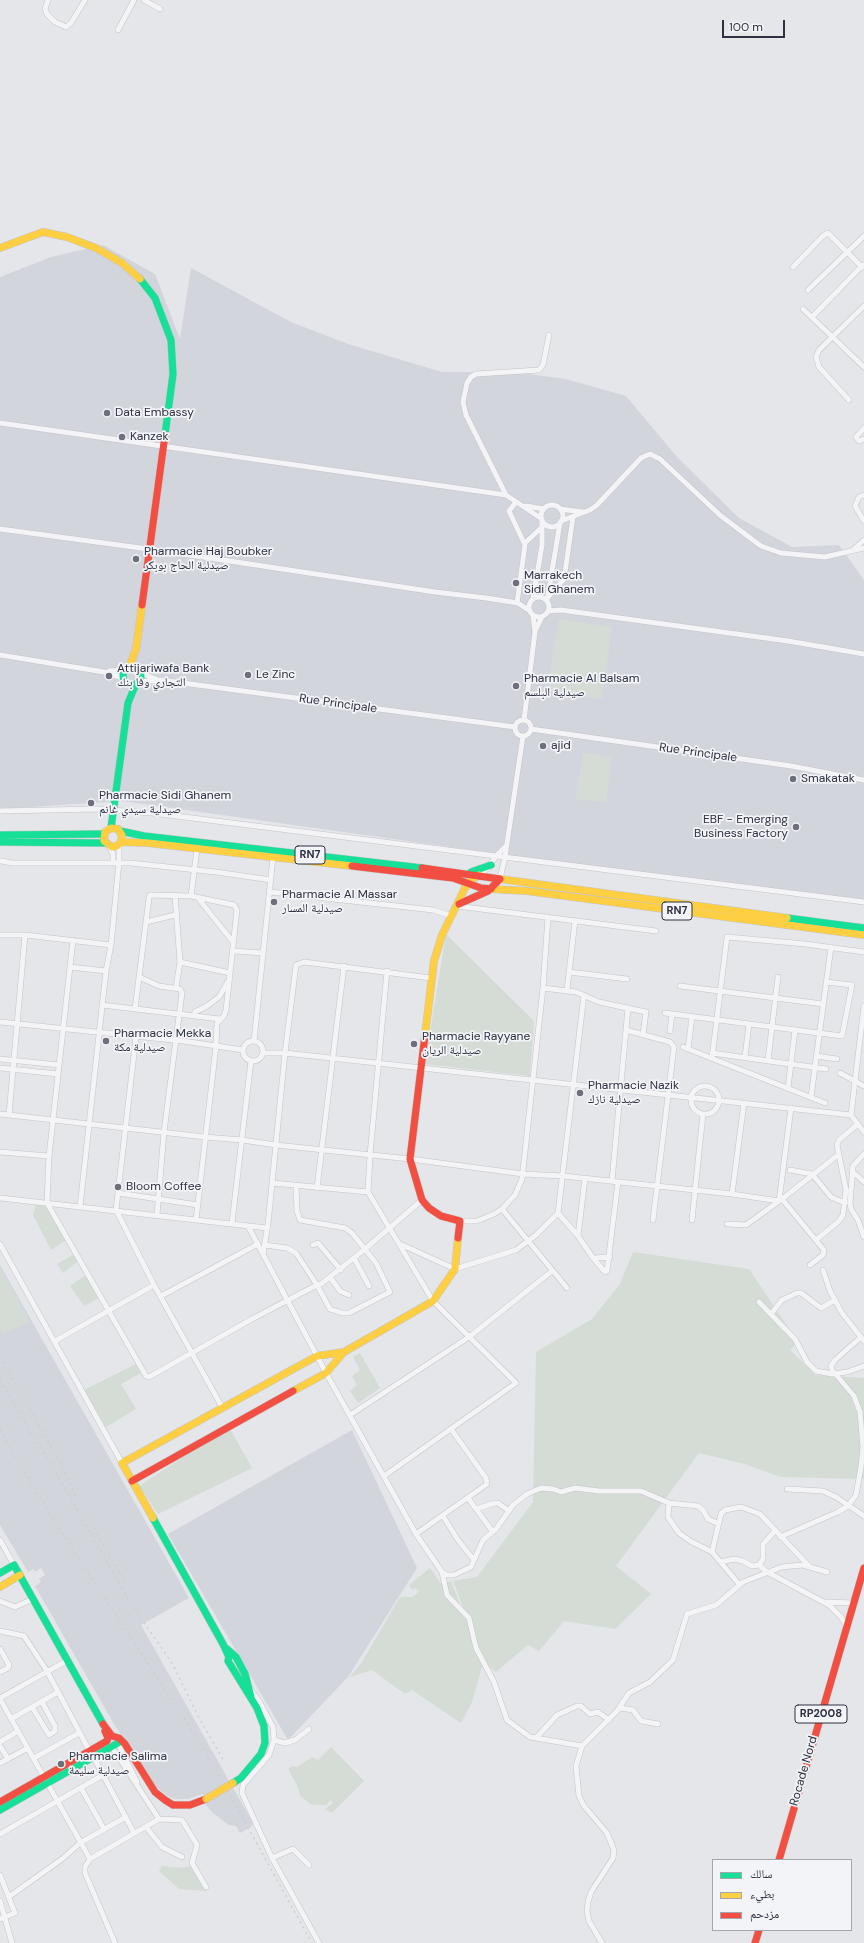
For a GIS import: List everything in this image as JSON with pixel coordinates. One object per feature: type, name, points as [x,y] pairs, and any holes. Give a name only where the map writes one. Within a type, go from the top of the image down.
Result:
[{"type":"main road","points":[[0,248],[43,232],[67,237],[87,244],[108,254],[130,269],[145,284],[155,298],[164,318],[172,352],[173,374],[136,649],[140,678],[128,703],[111,828],[104,834],[0,835]]},
{"type":"main road","points":[[128,703],[124,680],[136,649]]},
{"type":"main road","points":[[127,669],[134,668],[139,672]]},
{"type":"main road","points":[[124,680],[132,685],[137,683]]},
{"type":"main road","name":"RN7","points":[[111,828],[144,836],[466,873],[500,879],[864,928]]},
{"type":"main road","points":[[120,831],[122,838],[120,843]]},
{"type":"main road","points":[[104,834],[107,844]]},
{"type":"main road","name":"RN7","points":[[0,842],[107,844],[141,842],[197,848],[453,878],[468,882],[481,888],[527,891],[864,935]]},
{"type":"main road","points":[[466,873],[491,865]]},
{"type":"main road","points":[[132,1481],[326,1373],[344,1352],[433,1301],[455,1269],[460,1222],[441,1216],[429,1208],[422,1200],[410,1159],[435,954],[445,928],[458,905],[468,882],[479,875]]},
{"type":"main road","points":[[458,905],[491,889],[500,879]]},
{"type":"main road","points":[[251,1699],[248,1681],[223,1644],[122,1462],[317,1356],[344,1352]]},
{"type":"main road","points":[[0,1573],[14,1565],[113,1742]]},
{"type":"main road","name":"Rocade Nord","points":[[779,1859],[864,1568]]},
{"type":"main road","points":[[0,1587],[20,1575]]},
{"type":"main road","points":[[0,1802],[46,1779],[113,1742],[122,1741],[152,1788],[164,1800],[173,1805],[190,1805],[206,1799],[233,1783],[248,1770],[260,1754],[265,1743],[264,1726],[240,1678],[233,1659]]},
{"type":"main road","points":[[240,1678],[250,1689]]},
{"type":"main road","points":[[0,1810],[46,1779]]},
{"type":"main road","points":[[755,1943],[759,1931]]},
{"type":"street","points":[[48,0],[45,9],[47,14],[56,22],[66,27],[71,23],[85,0]]},
{"type":"street","points":[[118,30],[134,0]]},
{"type":"street","points":[[144,0],[160,9]]},
{"type":"street","points":[[793,267],[826,233],[831,235],[863,266],[812,317]]},
{"type":"street","points":[[808,290],[864,236]]},
{"type":"street","points":[[849,400],[823,372],[816,362],[816,357],[818,350],[864,306]]},
{"type":"street","points":[[803,309],[864,368]]},
{"type":"street","points":[[506,495],[466,415],[464,402],[467,382],[471,376],[476,374],[539,370],[543,365],[549,335]]},
{"type":"street","points":[[0,423],[506,495],[550,527],[597,505],[641,458],[650,454],[660,459],[721,516],[761,546],[781,553],[824,557],[864,548]]},
{"type":"street","points":[[864,428],[856,437],[859,441],[864,439]]},
{"type":"street","points":[[864,495],[859,497],[855,506],[864,525]]},
{"type":"street","points":[[516,502],[509,511],[525,544],[517,603]]},
{"type":"street","points":[[523,506],[544,509],[551,505],[560,509],[584,512]]},
{"type":"street","points":[[535,632],[529,605],[532,600],[542,545],[542,520],[544,509]]},
{"type":"street","points":[[548,611],[548,601],[563,516],[560,509]]},
{"type":"street","points":[[860,516],[864,521]]},
{"type":"street","points":[[548,601],[564,579],[573,517]]},
{"type":"street","points":[[525,544],[542,527]]},
{"type":"street","points":[[0,529],[149,549],[517,603],[541,597],[561,610]]},
{"type":"street","points":[[846,553],[857,547],[864,540]]},
{"type":"street","points":[[517,603],[531,613],[542,617]]},
{"type":"street","points":[[524,720],[535,632],[542,617],[548,611],[561,610],[788,641],[864,654]]},
{"type":"street","points":[[0,655],[104,672],[124,680]]},
{"type":"street","points":[[104,672],[127,669]]},
{"type":"street","points":[[139,672],[160,680]]},
{"type":"street","points":[[137,683],[160,680]]},
{"type":"street","name":"Rue Principale","points":[[160,680],[515,727]]},
{"type":"street","points":[[523,736],[518,734],[515,727],[518,723],[524,720]]},
{"type":"street","points":[[523,736],[528,734],[531,729],[529,723],[524,720]]},
{"type":"street","name":"Rue Principale","points":[[531,729],[791,766],[864,780]]},
{"type":"street","points":[[500,879],[505,857],[523,736]]},
{"type":"street","points":[[0,811],[113,809],[864,902]]},
{"type":"street","points":[[80,1207],[106,971],[111,945],[120,843]]},
{"type":"street","points":[[107,844],[113,854],[113,862]]},
{"type":"street","points":[[479,875],[491,865],[496,856],[506,846]]},
{"type":"street","points":[[191,896],[197,848]]},
{"type":"street","points":[[254,1041],[273,857]]},
{"type":"street","points":[[1,861],[12,863],[119,862],[194,869],[271,880]]},
{"type":"street","points":[[270,892],[433,910],[452,916]]},
{"type":"street","points":[[135,1009],[150,895],[191,896],[227,903],[236,907],[237,910],[226,1010],[224,1016],[217,1023],[216,1046],[196,1220]]},
{"type":"street","points":[[175,895],[180,962],[176,988]]},
{"type":"street","points":[[198,898],[233,942]]},
{"type":"street","points":[[458,905],[656,931]]},
{"type":"street","points":[[146,922],[176,915]]},
{"type":"street","points":[[460,1222],[477,1221],[502,1209],[515,1195],[523,1174],[543,988],[548,918]]},
{"type":"street","points":[[567,990],[575,921]]},
{"type":"street","points":[[0,935],[26,935],[111,945]]},
{"type":"street","points":[[9,1115],[26,935]]},
{"type":"street","points":[[712,1056],[727,937],[831,947],[864,952]]},
{"type":"street","points":[[73,940],[62,1028],[54,1120],[49,1156],[47,1203],[146,1376],[149,1377],[191,1352],[317,1284],[321,1284],[365,1250],[422,1200]]},
{"type":"street","points":[[811,1097],[831,947]]},
{"type":"street","points":[[233,951],[264,953]]},
{"type":"street","points":[[180,962],[230,973]]},
{"type":"street","points":[[264,1254],[268,1228],[285,1053],[296,965],[304,962],[431,978]]},
{"type":"street","points":[[317,1188],[344,966]]},
{"type":"street","points":[[70,967],[106,971]]},
{"type":"street","points":[[384,1476],[516,1383],[433,1301],[368,1192],[387,972]]},
{"type":"street","points":[[569,972],[627,979]]},
{"type":"street","points":[[139,977],[159,986],[176,988],[182,992],[164,1132],[157,1215]]},
{"type":"street","points":[[768,1060],[778,977]]},
{"type":"street","points":[[194,1015],[195,1012],[207,1006],[219,997],[227,981],[230,980]]},
{"type":"street","points":[[665,1013],[842,1036],[852,985],[826,982]]},
{"type":"street","points":[[680,986],[823,1004]]},
{"type":"street","points":[[543,988],[567,990],[584,995],[599,1002],[646,1012],[643,1034]]},
{"type":"street","points":[[399,1244],[455,1269],[507,1255],[528,1242],[558,1213],[584,995]]},
{"type":"street","points":[[102,1005],[220,1019]]},
{"type":"street","points":[[851,1115],[864,1006]]},
{"type":"street","points":[[558,1213],[578,1236],[593,1258],[606,1272],[608,1270],[610,1257],[628,1008]]},
{"type":"street","points":[[670,1031],[672,1014]]},
{"type":"street","points":[[692,1017],[685,1048],[712,1056],[825,1103]]},
{"type":"street","points":[[0,1022],[176,1040],[243,1050]]},
{"type":"street","points":[[745,1057],[749,1024]]},
{"type":"street","points":[[626,1030],[670,1042],[674,1046],[653,1220]]},
{"type":"street","points":[[788,1088],[795,1030]]},
{"type":"street","points":[[136,1037],[116,1210],[154,1285],[162,1296],[222,1407]]},
{"type":"street","points":[[251,1061],[244,1056],[243,1050],[247,1043],[254,1041],[260,1043],[264,1052]]},
{"type":"street","points":[[264,1052],[333,1058],[851,1115],[862,1127],[838,1141],[838,1155],[846,1190],[845,1203],[841,1219],[816,1240]]},
{"type":"street","points":[[251,1061],[261,1058],[264,1052]]},
{"type":"street","points":[[712,1056],[745,1057],[815,1066],[826,1069]]},
{"type":"street","points":[[816,1056],[837,1059]]},
{"type":"street","points":[[0,1059],[59,1065]]},
{"type":"street","points":[[232,1223],[251,1061]]},
{"type":"street","points":[[857,1062],[864,1063]]},
{"type":"street","points":[[0,1068],[58,1074]]},
{"type":"street","points":[[840,1073],[864,1086]]},
{"type":"street","points":[[706,1086],[716,1090],[719,1100],[714,1110],[703,1114],[694,1108],[691,1098],[696,1088],[706,1086]]},
{"type":"street","points":[[732,1194],[744,1103]]},
{"type":"street","points":[[781,1200],[791,1108]]},
{"type":"street","points":[[0,1114],[410,1159],[523,1174],[585,1178],[781,1200],[824,1250],[824,1253],[810,1265]]},
{"type":"street","points":[[692,1220],[703,1114]]},
{"type":"street","points":[[0,1152],[49,1156]]},
{"type":"street","points":[[864,1154],[855,1163],[850,1205],[864,1236]]},
{"type":"street","points":[[726,1224],[746,1225],[781,1200],[838,1155]]},
{"type":"street","points":[[790,1170],[812,1174],[831,1197],[845,1203]]},
{"type":"street","points":[[854,1173],[864,1182]]},
{"type":"street","points":[[578,1236],[585,1178]]},
{"type":"street","points":[[272,1183],[368,1192]]},
{"type":"street","points":[[265,1245],[287,1248],[296,1253],[317,1284],[330,1309],[342,1313],[349,1313],[358,1310],[388,1293],[390,1290],[376,1263],[352,1233],[345,1228],[300,1220],[297,1211],[296,1186]]},
{"type":"street","points":[[118,1193],[198,1205]]},
{"type":"street","points":[[0,1198],[268,1228]]},
{"type":"street","points":[[502,1209],[567,1288]]},
{"type":"street","points":[[248,1226],[326,1373],[416,1534],[442,1572],[448,1595],[469,1618],[476,1648],[494,1682],[507,1720],[523,1733],[536,1738],[582,1746]]},
{"type":"street","points":[[313,1245],[318,1243],[340,1270]]},
{"type":"street","points":[[0,1244],[122,1462]]},
{"type":"street","points":[[162,1296],[258,1244]]},
{"type":"street","points":[[593,1258],[610,1257]]},
{"type":"street","points":[[354,1258],[369,1286]]},
{"type":"street","points":[[780,1537],[838,1512],[848,1506],[856,1495],[861,1467],[861,1416],[854,1396],[832,1370],[832,1363],[862,1339],[851,1326],[835,1300],[823,1270]]},
{"type":"street","points":[[350,1415],[469,1337],[552,1271]]},
{"type":"street","points":[[330,1277],[340,1291],[349,1295]]},
{"type":"street","points":[[55,1341],[154,1285]]},
{"type":"street","points":[[771,1314],[782,1300],[797,1293],[802,1293],[822,1308],[835,1300]]},
{"type":"street","points":[[759,1302],[795,1339],[807,1362],[813,1368],[824,1374],[835,1374],[864,1366]]},
{"type":"street","points":[[416,1534],[487,1484],[487,1481],[450,1429]]},
{"type":"street","points":[[442,1572],[447,1575],[459,1574],[471,1567],[483,1540],[493,1532],[508,1511],[527,1494],[541,1488],[553,1489],[562,1492],[576,1488],[599,1491],[641,1491],[669,1504],[698,1506],[703,1510],[708,1519],[719,1524]]},
{"type":"street","points":[[787,1489],[823,1491],[864,1516]]},
{"type":"street","points":[[468,1498],[493,1532]]},
{"type":"street","points":[[476,1509],[498,1503],[508,1511]]},
{"type":"street","points":[[669,1504],[668,1517],[679,1533],[712,1552],[739,1584]]},
{"type":"street","points":[[712,1552],[724,1511],[741,1507],[760,1514],[780,1537],[809,1566]]},
{"type":"street","points":[[443,1516],[458,1540],[474,1560]]},
{"type":"street","points":[[721,1562],[734,1559],[743,1561],[752,1566],[759,1565],[763,1559],[763,1544],[775,1531]]},
{"type":"street","points":[[1,1543],[14,1565]]},
{"type":"street","points":[[759,1565],[767,1572],[824,1602],[837,1612],[847,1627]]},
{"type":"street","points":[[602,1943],[589,1921],[587,1911],[588,1902],[591,1892],[613,1858],[614,1850],[607,1833],[584,1806],[578,1796],[576,1766],[582,1746],[620,1708],[629,1693],[650,1682],[673,1660],[687,1614],[720,1603],[739,1584],[767,1572],[789,1566],[809,1566],[828,1572]]},
{"type":"street","points":[[0,1602],[18,1606],[33,1599]]},
{"type":"street","points":[[824,1602],[854,1602]]},
{"type":"street","points":[[0,1631],[23,1635],[47,1671],[134,1833]]},
{"type":"street","points":[[0,1649],[9,1665],[8,1668],[0,1672]]},
{"type":"street","points":[[68,1660],[0,1699],[90,1859]]},
{"type":"street","points":[[250,1689],[259,1700],[272,1727],[274,1740],[269,1755],[242,1789],[272,1858],[319,1943]]},
{"type":"street","points":[[11,1719],[58,1692]]},
{"type":"street","points":[[32,1707],[49,1735],[55,1731],[55,1726],[42,1702]]},
{"type":"street","points":[[536,1738],[557,1715],[577,1706],[581,1706],[588,1713],[598,1712],[609,1720]]},
{"type":"street","points":[[620,1708],[633,1710],[641,1721],[658,1724]]},
{"type":"street","points":[[274,1740],[285,1744],[295,1740],[309,1729]]},
{"type":"street","points":[[0,1742],[18,1731]]},
{"type":"street","points":[[34,1758],[79,1733]]},
{"type":"street","points":[[113,1742],[159,1819]]},
{"type":"street","points":[[0,1746],[8,1759]]},
{"type":"street","points":[[0,1763],[28,1748]]},
{"type":"street","points":[[0,1834],[103,1775]]},
{"type":"street","points":[[81,1788],[104,1829]]},
{"type":"street","points":[[10,1896],[62,1859],[80,1843],[126,1817]]},
{"type":"street","points":[[115,1943],[85,1873],[85,1867],[90,1859],[159,1819],[179,1819],[184,1822],[197,1845],[192,1863],[206,1887]]},
{"type":"street","points":[[146,1827],[162,1847],[182,1858]]},
{"type":"street","points":[[272,1858],[293,1849],[309,1865]]},
{"type":"street","points":[[0,1875],[10,1896],[15,1912],[3,1918]]},
{"type":"street","points":[[0,1901],[3,1918],[12,1943]]},
{"type":"shaded area","points":[[103,245],[155,274],[180,339],[191,268],[291,322],[348,344],[442,372],[513,372],[566,379],[626,396],[677,457],[739,518],[792,547],[839,545],[864,580],[864,905],[122,801],[0,809],[0,277],[51,257]]},
{"type":"shaded area","points":[[559,619],[612,627],[602,699],[547,690]]},
{"type":"shaded area","points":[[583,752],[612,758],[606,802],[576,799]]},
{"type":"shaded area","points":[[446,934],[534,1021],[530,1076],[425,1064]]},
{"type":"shaded area","points":[[36,1204],[46,1205],[66,1240],[51,1250],[33,1215]]},
{"type":"shaded area","points":[[633,1252],[749,1269],[798,1342],[790,1350],[816,1375],[864,1378],[864,1479],[781,1477],[741,1463],[699,1453],[616,1566],[651,1594],[615,1629],[564,1621],[539,1651],[528,1645],[496,1672],[485,1663],[453,1581],[477,1577],[533,1502],[536,1352],[592,1319],[620,1284]]},
{"type":"shaded area","points":[[73,1255],[78,1261],[63,1273],[57,1264]]},
{"type":"shaded area","points":[[0,1265],[189,1598],[141,1625],[253,1823],[251,1827],[240,1833],[236,1826],[229,1825],[213,1813],[204,1803],[208,1801],[203,1794],[188,1799],[174,1799],[166,1795],[152,1783],[114,1724],[35,1586],[41,1582],[39,1579],[45,1575],[41,1568],[35,1572],[33,1569],[28,1572],[0,1525]]},
{"type":"shaded area","points":[[0,1266],[30,1322],[2,1334],[0,1330]]},
{"type":"shaded area","points":[[86,1275],[99,1298],[84,1306],[70,1286]]},
{"type":"shaded area","points":[[360,1353],[380,1388],[358,1403],[350,1391],[357,1385],[352,1376],[360,1370],[353,1357]]},
{"type":"shaded area","points":[[136,1364],[141,1373],[121,1384],[136,1409],[106,1427],[84,1390]]},
{"type":"shaded area","points":[[229,1427],[252,1468],[158,1514],[139,1486]]},
{"type":"shaded area","points":[[352,1430],[417,1568],[348,1677],[288,1740],[168,1534]]},
{"type":"shaded area","points":[[430,1568],[442,1585],[451,1581],[483,1663],[472,1702],[461,1723],[412,1690],[405,1694],[372,1670],[350,1677],[362,1662],[400,1597],[413,1597],[419,1591],[415,1588],[412,1590],[409,1585]]},
{"type":"shaded area","points":[[331,1747],[364,1781],[332,1813],[325,1809],[333,1803],[331,1800],[326,1805],[312,1805],[300,1796],[298,1787],[288,1769],[293,1766],[297,1767],[312,1757],[318,1760]]},
{"type":"shaded area","points":[[162,1866],[183,1868],[190,1866],[207,1891],[179,1889],[159,1871]]},
{"type":"railway","points":[[0,1357],[60,1462],[76,1497]]},
{"type":"railway","points":[[0,1380],[51,1464],[131,1604],[172,1663],[198,1716],[224,1761]]},
{"type":"railway","points":[[0,1430],[47,1510],[205,1750],[312,1943]]},
{"type":"railway","points":[[94,1528],[127,1585]]},
{"type":"traffic: fast","points":[[140,279],[155,298],[171,340],[173,374],[165,435]]},
{"type":"traffic: fast","points":[[132,667],[138,670],[141,676],[138,682],[132,685],[126,682],[123,676],[126,670],[132,667]]},
{"type":"traffic: fast","points":[[111,828],[128,703],[136,684]]},
{"type":"traffic: fast","points":[[120,831],[144,836],[422,868]]},
{"type":"traffic: fast","points":[[0,835],[104,834]]},
{"type":"traffic: fast","points":[[0,842],[105,843]]},
{"type":"traffic: fast","points":[[471,872],[491,865]]},
{"type":"traffic: fast","points":[[787,918],[864,928]]},
{"type":"traffic: fast","points":[[153,1518],[223,1644],[229,1657],[228,1661],[257,1708],[264,1726],[265,1743],[261,1754],[241,1778],[233,1783]]},
{"type":"traffic: fast","points":[[0,1573],[14,1565],[103,1724]]},
{"type":"traffic: fast","points":[[227,1649],[236,1657],[245,1674],[251,1697]]},
{"type":"traffic: fast","points":[[0,1810],[118,1743]]},
{"type":"traffic: slow","points":[[0,248],[43,232],[67,237],[96,248],[122,263],[140,279]]},
{"type":"traffic: slow","points":[[129,668],[136,649],[142,605]]},
{"type":"traffic: slow","points":[[121,842],[122,835],[118,829],[111,828],[105,832],[104,841],[112,847],[117,846],[121,842],[148,843],[352,866]]},
{"type":"traffic: slow","points":[[425,1035],[434,961],[442,935],[465,888],[471,880],[479,875]]},
{"type":"traffic: slow","points":[[500,879],[787,918]]},
{"type":"traffic: slow","points":[[491,889],[527,891],[864,935]]},
{"type":"traffic: slow","points":[[293,1391],[326,1373],[344,1352],[433,1301],[455,1269],[458,1238]]},
{"type":"traffic: slow","points":[[153,1518],[122,1463],[317,1356],[344,1352]]},
{"type":"traffic: slow","points":[[0,1587],[20,1575]]},
{"type":"traffic: slow","points":[[206,1799],[233,1783]]},
{"type":"traffic: jam","points":[[142,605],[165,435]]},
{"type":"traffic: jam","points":[[352,866],[453,878],[481,888],[491,889]]},
{"type":"traffic: jam","points":[[422,868],[500,879]]},
{"type":"traffic: jam","points":[[459,904],[488,891],[500,879]]},
{"type":"traffic: jam","points":[[425,1035],[410,1159],[422,1200],[429,1208],[441,1216],[460,1221],[458,1238]]},
{"type":"traffic: jam","points":[[132,1481],[293,1391]]},
{"type":"traffic: jam","points":[[779,1859],[864,1568]]},
{"type":"traffic: jam","points":[[103,1724],[112,1736],[119,1738],[125,1744],[155,1792],[165,1800],[173,1805],[190,1805],[206,1799]]},
{"type":"traffic: jam","points":[[0,1802],[107,1741],[108,1738],[105,1731]]},
{"type":"traffic: jam","points":[[755,1943],[759,1931]]},
{"type":"place","name":"Data Embassy","points":[[107,413]]},
{"type":"place","name":"Kanzek","points":[[122,437]]},
{"type":"place","name":"Pharmacie Haj Boubker صيدلية الحاج بوبكر","points":[[136,559]]},
{"type":"place","name":"Marrakech Sidi Ghanem","points":[[516,583]]},
{"type":"place","name":"Le Zinc","points":[[248,675]]},
{"type":"place","name":"Attijariwafa Bank التجاري وفا بنك","points":[[109,676]]},
{"type":"place","name":"Pharmacie Al Balsam صيدلية البلسم","points":[[516,686]]},
{"type":"place","name":"ajid","points":[[543,746]]},
{"type":"place","name":"Smakatak","points":[[793,779]]},
{"type":"place","name":"Pharmacie Sidi Ghanem صيدلية سيدي غانم","points":[[91,803]]},
{"type":"place","name":"EBF - Emerging Business Factory","points":[[796,827]]},
{"type":"place","name":"Pharmacie Al Massar صيدلية المسار","points":[[274,902]]},
{"type":"place","name":"Pharmacie Mekka صيدلية مكة","points":[[106,1041]]},
{"type":"place","name":"Pharmacie Rayyane صيدلية الريان","points":[[414,1044]]},
{"type":"place","name":"Pharmacie Nazik صيدلية نازك","points":[[580,1093]]},
{"type":"place","name":"Bloom Coffee","points":[[118,1187]]},
{"type":"place","name":"Pharmacie Salima صيدلية سليمة","points":[[61,1764]]}]
